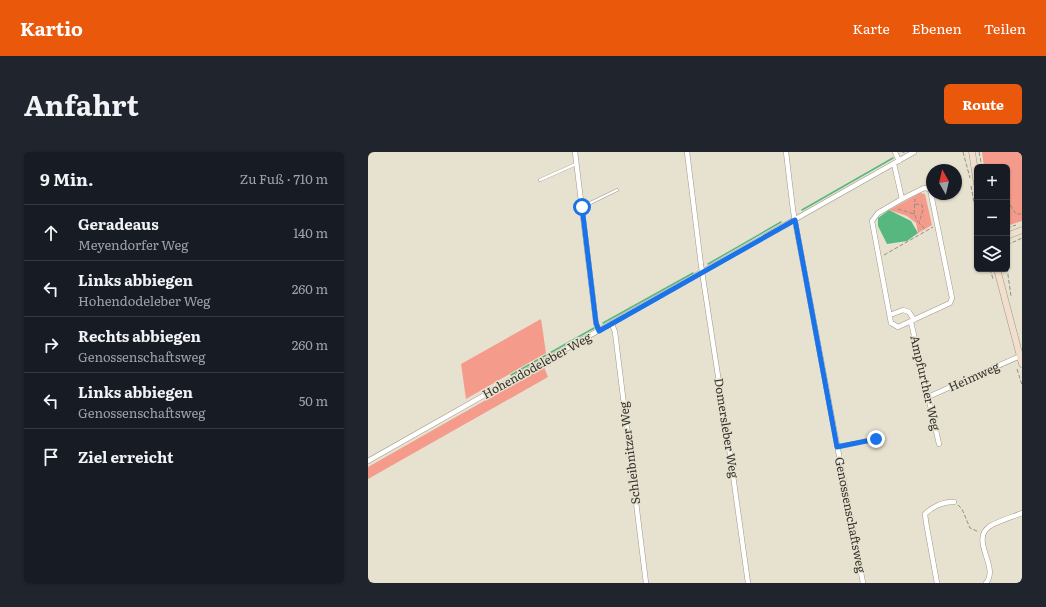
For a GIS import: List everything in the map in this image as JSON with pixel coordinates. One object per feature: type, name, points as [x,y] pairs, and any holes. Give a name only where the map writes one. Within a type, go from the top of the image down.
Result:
[{"type":"main road","points":[[972,152],[974,185]]},
{"type":"main road","points":[[1010,235],[1022,230]]},
{"type":"main road","points":[[998,272],[1022,364]]},
{"type":"street","points":[[575,152],[596,323],[599,331]]},
{"type":"street","name":"Domersleber Weg","points":[[687,152],[702,273],[730,453],[748,583]]},
{"type":"street","name":"Genossenschaftsweg","points":[[786,152],[795,220],[863,583]]},
{"type":"street","points":[[895,152],[899,161]]},
{"type":"street","name":"Hohendodeleber Weg","points":[[368,461],[914,152]]},
{"type":"street","points":[[894,164],[902,199]]},
{"type":"street","points":[[924,188],[930,189],[952,298],[950,303],[898,327],[891,323],[872,221],[878,213],[902,199],[924,188]]},
{"type":"street","points":[[890,315],[903,310],[908,312],[912,321]]},
{"type":"street","name":"Ampfurther Weg","points":[[912,321],[939,444]]},
{"type":"street","name":"Schleibnitzer Weg","points":[[612,324],[616,332],[646,583]]},
{"type":"street","name":"Heimweg","points":[[928,397],[1020,356]]},
{"type":"street","points":[[937,583],[926,522],[926,514],[930,509],[954,502]]},
{"type":"street","points":[[986,583],[989,579],[990,572],[982,542],[983,534],[990,526],[1022,513]]},
{"type":"lane","points":[[540,180],[576,163]]},
{"type":"lane","points":[[582,207],[617,190]]},
{"type":"lane","name":"Genossenschaftsweg","points":[[837,447],[876,439]]},
{"type":"path","points":[[963,152],[970,179]]},
{"type":"path","points":[[979,152],[981,164]]},
{"type":"path","points":[[915,192],[916,204],[914,214],[926,231]]},
{"type":"path","points":[[894,204],[902,211],[914,214]]},
{"type":"path","points":[[916,204],[922,205],[923,210],[919,223]]},
{"type":"path","points":[[1010,205],[1016,214],[1022,214]]},
{"type":"path","points":[[879,258],[937,225]]},
{"type":"path","points":[[1010,227],[1016,225]]},
{"type":"path","points":[[1010,244],[1022,238]]},
{"type":"path","points":[[1018,370],[1022,385]]},
{"type":"path","points":[[954,502],[962,509],[970,528],[983,534]]},
{"type":"shaded area","points":[[982,152],[1022,152],[1022,221],[1010,225],[1010,164],[984,164]]},
{"type":"shaded area","points":[[920,193],[925,194],[932,225],[918,233],[916,223],[907,216],[889,210]]},
{"type":"shaded area","points":[[889,210],[911,221],[918,233],[907,241],[887,244],[878,226],[878,218]]},
{"type":"shaded area","points":[[541,319],[546,353],[466,399],[461,364]]},
{"type":"shaded area","points":[[544,367],[548,377],[368,479],[368,467]]},
{"type":"waterway","points":[[802,210],[893,158]]},
{"type":"waterway","points":[[708,264],[781,222]]},
{"type":"waterway","points":[[603,323],[693,273]]},
{"type":"waterway","points":[[511,375],[594,328]]},
{"type":"route","points":[[582,207],[596,323],[599,331],[795,220],[827,386],[837,447],[876,439]]}]
